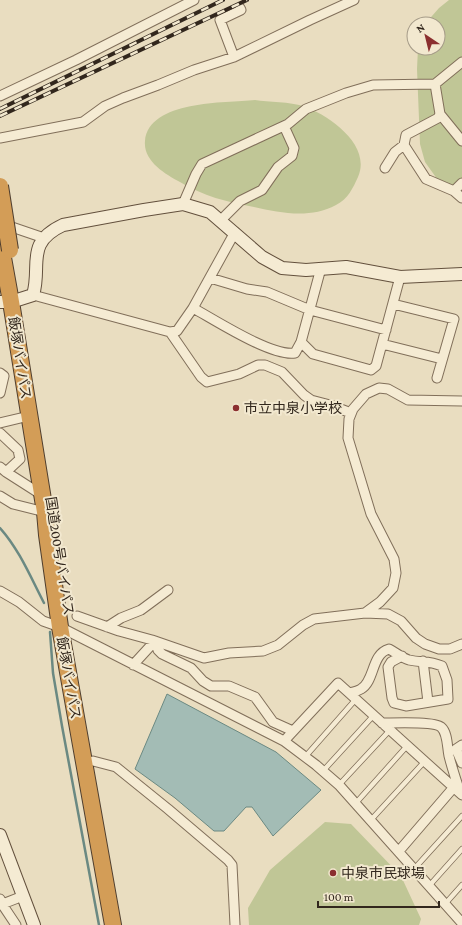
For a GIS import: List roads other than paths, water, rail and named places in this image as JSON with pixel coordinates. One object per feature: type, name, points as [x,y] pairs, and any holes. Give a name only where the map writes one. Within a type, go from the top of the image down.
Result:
[{"type":"highway","name":"国道200号バイパス","points":[[0,186],[4,246],[16,300],[66,630],[93,760],[122,925]]},
{"type":"highway","name":"飯塚バイパス","points":[[16,300],[29,416],[45,512],[47,535],[66,630],[113,925]]},
{"type":"street","points":[[0,96],[76,60],[194,0]]},
{"type":"street","points":[[0,138],[83,122],[105,106],[194,70],[234,57],[354,0]]},
{"type":"street","points":[[234,57],[220,20],[241,10],[240,8]]},
{"type":"street","points":[[183,204],[202,164],[284,126],[306,109],[346,93],[374,85],[435,84],[462,62]]},
{"type":"street","points":[[435,84],[440,114],[462,141]]},
{"type":"street","points":[[440,114],[438,118],[406,135],[404,146],[426,179],[454,191],[462,198]]},
{"type":"street","points":[[220,221],[240,201],[262,190],[278,167],[292,156],[294,148],[284,126]]},
{"type":"street","points":[[385,168],[395,152],[404,146]]},
{"type":"street","points":[[454,191],[462,183]]},
{"type":"street","points":[[16,300],[35,290],[36,256],[44,238],[55,229],[63,225],[183,204],[210,212],[262,257],[282,268],[306,270],[346,267],[400,277],[462,274]]},
{"type":"street","points":[[0,223],[44,238]]},
{"type":"street","points":[[16,300],[170,332],[177,331],[193,308],[234,232]]},
{"type":"street","points":[[193,308],[263,346],[289,354],[295,353],[301,342],[321,268]]},
{"type":"street","points":[[301,342],[313,354],[371,370],[376,366],[400,277]]},
{"type":"street","points":[[210,278],[247,289],[267,292],[310,310],[386,330]]},
{"type":"street","points":[[393,304],[454,319],[437,378]]},
{"type":"street","points":[[170,332],[201,377],[207,382],[239,374],[258,365],[265,365],[282,372],[304,395],[311,400],[351,413]]},
{"type":"street","points":[[382,344],[442,360]]},
{"type":"street","points":[[0,373],[4,376],[0,393]]},
{"type":"street","points":[[365,613],[380,602],[393,588],[396,573],[394,559],[371,514],[348,438],[351,413],[366,394],[379,388],[388,390],[408,400],[462,401]]},
{"type":"street","points":[[0,423],[29,416]]},
{"type":"street","points":[[0,433],[18,450],[20,458],[3,470],[42,495]]},
{"type":"street","points":[[0,496],[13,504],[45,512]]},
{"type":"street","points":[[107,627],[121,618],[141,610],[168,590]]},
{"type":"street","points":[[0,591],[19,602],[43,621],[66,630],[284,741],[339,785],[461,921]]},
{"type":"street","points":[[77,616],[204,658],[229,653],[263,651],[278,645],[302,625],[314,618],[365,613],[388,614],[402,621],[416,638],[424,644],[439,649],[450,649],[462,644]]},
{"type":"street","points":[[133,665],[155,641]]},
{"type":"street","points":[[155,641],[158,650],[162,654],[191,668],[203,681],[211,686],[229,686],[255,697],[273,722],[293,731]]},
{"type":"street","points":[[352,696],[366,685],[380,655],[384,650],[389,649],[402,656],[408,660],[431,662],[442,666],[447,680],[448,699],[406,706],[394,703],[388,667],[391,662],[402,656]]},
{"type":"street","points":[[422,661],[428,702]]},
{"type":"street","points":[[284,741],[338,683],[459,792]]},
{"type":"street","points":[[382,723],[423,723],[434,724],[441,727],[455,747],[462,763]]},
{"type":"street","points":[[455,747],[459,792]]},
{"type":"street","points":[[93,760],[116,767],[228,860],[232,865],[235,925]]},
{"type":"street","points":[[399,852],[459,792]]},
{"type":"street","points":[[1,840],[34,925]]},
{"type":"street","points":[[16,925],[1,903],[23,896]]},
{"type":"lane","points":[[305,757],[352,696]]},
{"type":"lane","points":[[323,771],[374,715]]},
{"type":"lane","points":[[339,785],[390,730]]},
{"type":"lane","points":[[355,804],[408,746]]},
{"type":"lane","points":[[370,821],[425,761]]},
{"type":"lane","points":[[414,869],[462,816]]},
{"type":"lane","points":[[429,886],[462,849]]},
{"type":"lane","points":[[445,904],[462,885]]},
{"type":"water","points":[[167,694],[276,752],[321,790],[273,836],[252,807],[246,807],[224,831],[214,831],[175,798],[135,769]]},
{"type":"waterway","points":[[0,528],[19,554],[44,603]]},
{"type":"waterway","points":[[50,632],[53,673],[99,925]]},
{"type":"railway","points":[[0,109],[223,0]]},
{"type":"railway","points":[[0,116],[247,0]]},
{"type":"place","name":"市立中泉小学校","points":[[236,408]]},
{"type":"place","name":"中泉市民球場","points":[[333,873]]}]
